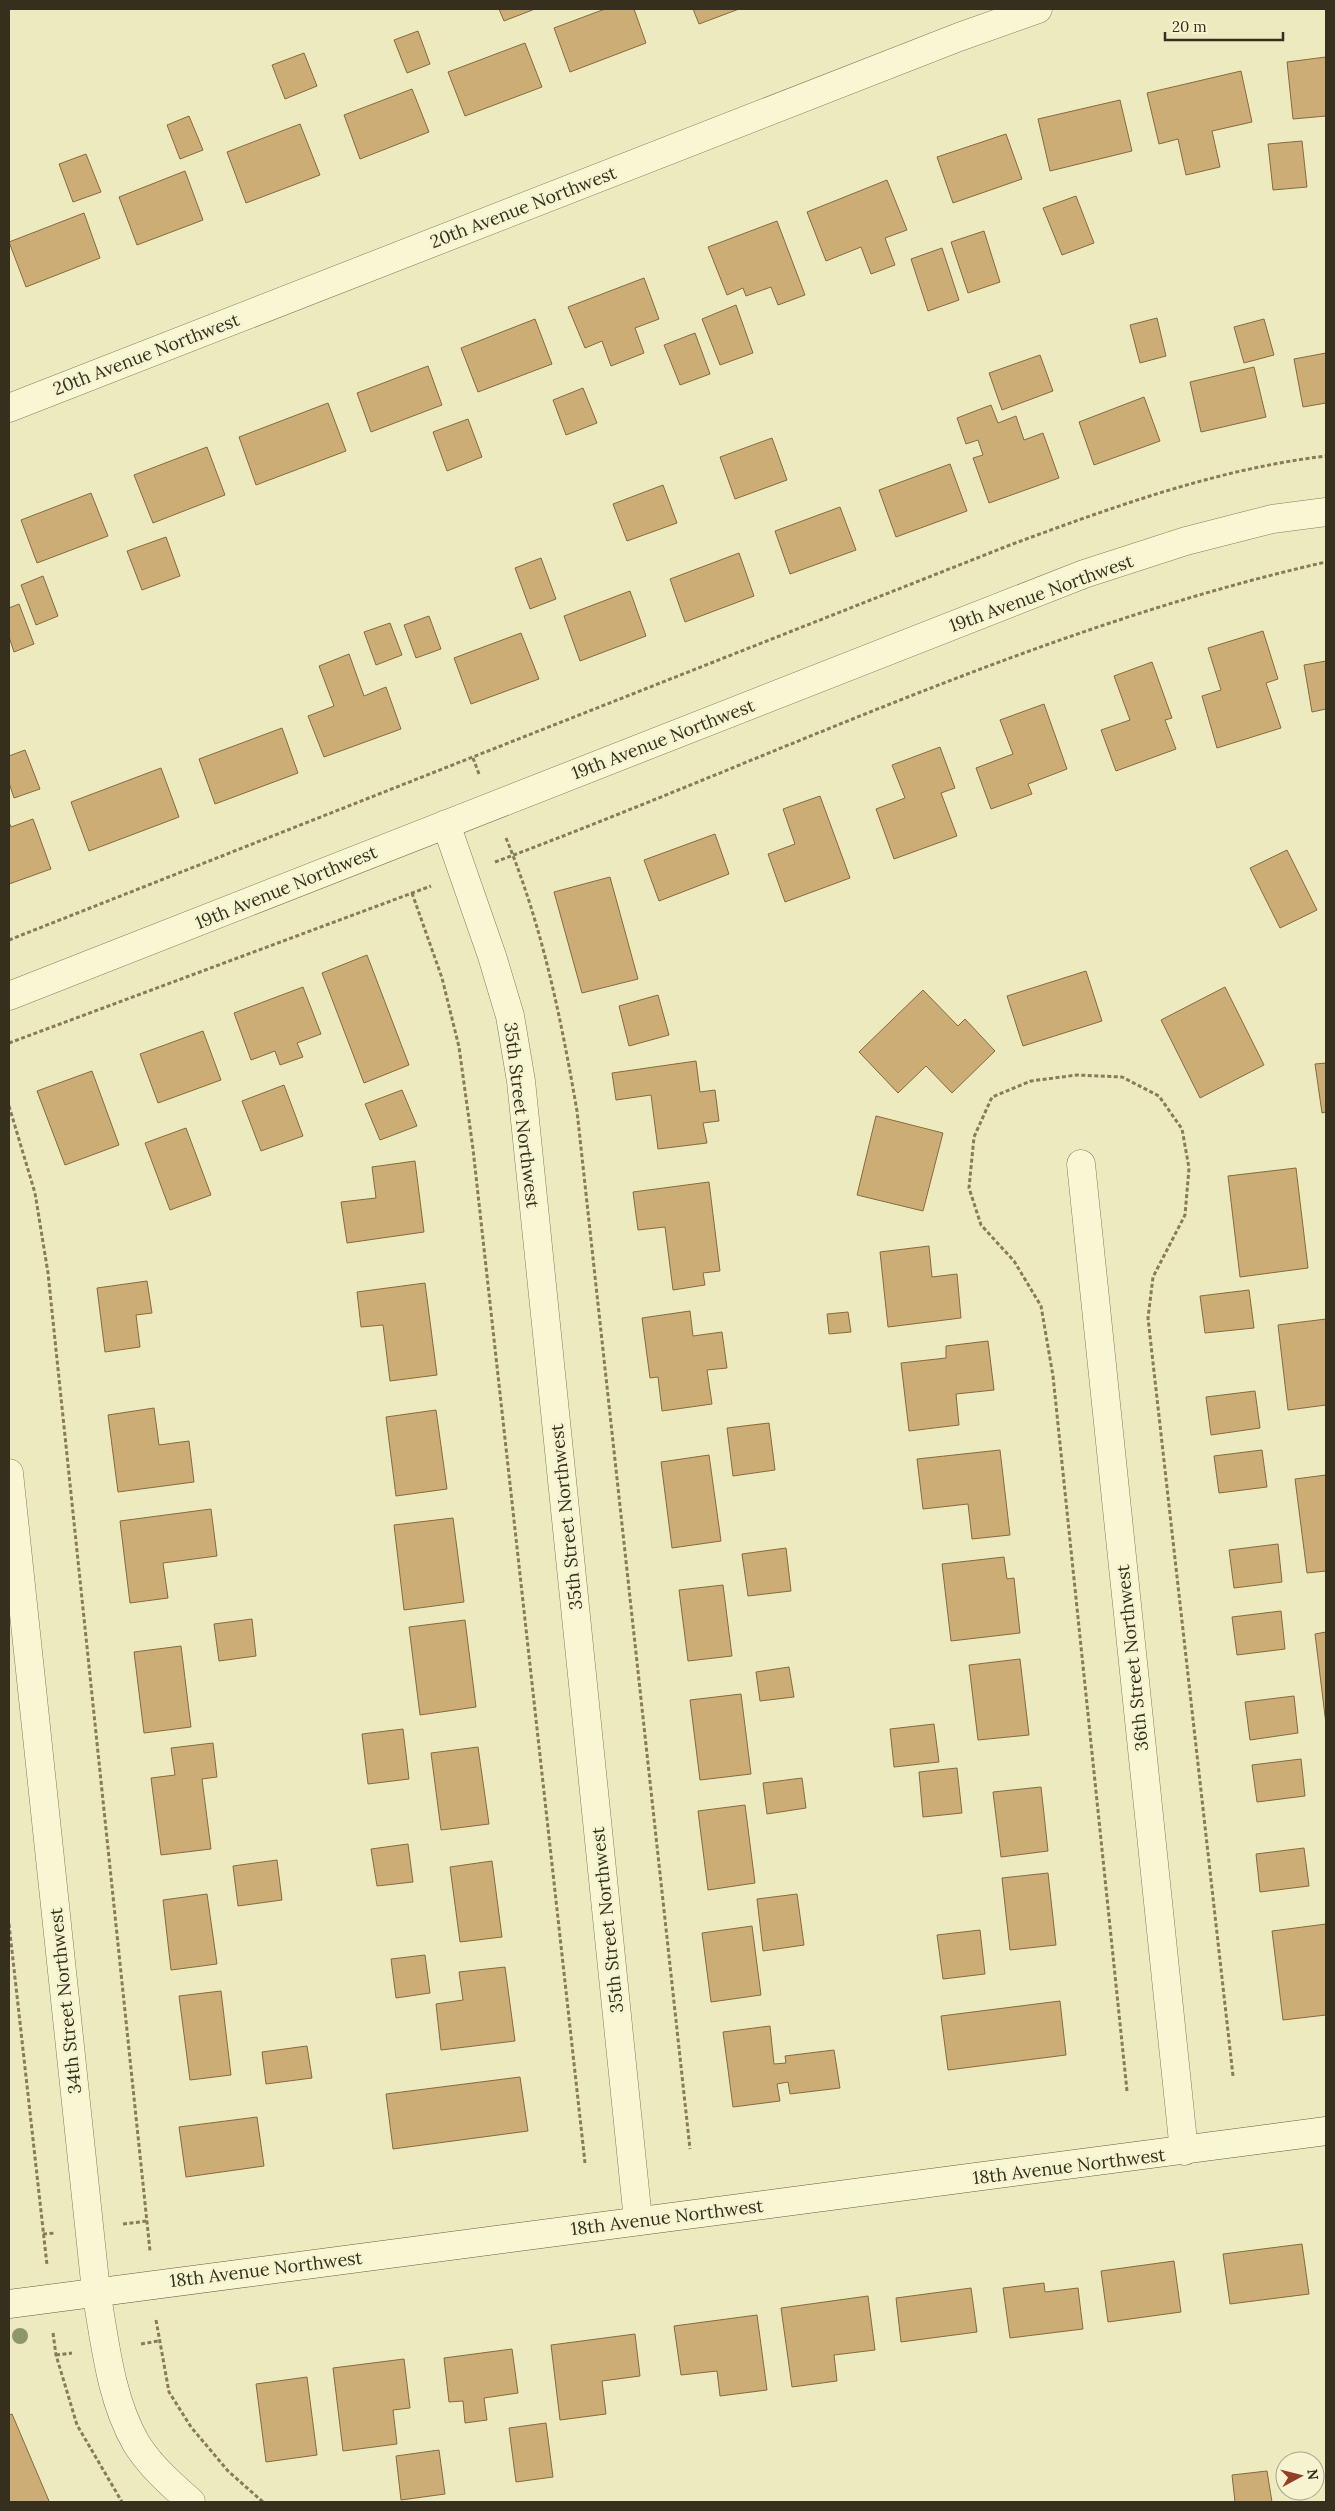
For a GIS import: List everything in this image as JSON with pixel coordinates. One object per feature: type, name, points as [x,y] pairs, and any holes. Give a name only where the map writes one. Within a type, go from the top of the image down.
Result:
[{"type":"street","name":"20th Avenue Northwest","points":[[9,408],[950,40],[1038,9]]},
{"type":"street","name":"19th Avenue Northwest","points":[[9,996],[1084,574],[1186,541],[1272,519],[1326,512]]},
{"type":"street","name":"35th Street Northwest","points":[[446,824],[492,956],[510,1016],[521,1081],[638,2220]]},
{"type":"street","name":"36th Street Northwest","points":[[1081,1164],[1184,2151]]},
{"type":"street","name":"34th Street Northwest","points":[[9,1473],[96,2291],[111,2372],[123,2414],[136,2443],[155,2469],[191,2502]]},
{"type":"street","name":"18th Avenue Northwest","points":[[9,2304],[96,2291],[1184,2151],[1326,2131]]},
{"type":"path","points":[[9,940],[1010,545],[1113,507],[1194,482],[1299,459],[1326,456]]},
{"type":"path","points":[[690,2149],[577,1111],[561,1014],[542,945],[513,855],[955,678],[1156,608],[1326,562]]},
{"type":"path","points":[[9,1043],[412,893],[442,978],[459,1047],[472,1140],[585,2162]]},
{"type":"path","points":[[9,1106],[34,1193],[48,1273],[147,2221]]},
{"type":"path","points":[[9,1924],[43,2234]]},
{"type":"path","points":[[158,2342],[169,2392],[191,2427],[228,2471],[263,2502]]},
{"type":"path","points":[[56,2355],[77,2425],[122,2502]]},
{"type":"building","points":[[499,9],[535,9],[504,21]]},
{"type":"building","points":[[605,9],[634,9],[646,43],[570,72],[554,28]]},
{"type":"building","points":[[693,9],[739,9],[699,24]]},
{"type":"building","points":[[418,31],[430,64],[407,73],[394,40]]},
{"type":"building","points":[[525,43],[542,87],[465,116],[448,72]]},
{"type":"building","points":[[304,53],[317,86],[285,99],[272,65]]},
{"type":"building","points":[[1326,57],[1326,116],[1293,119],[1287,62]]},
{"type":"building","points":[[1241,71],[1252,122],[1212,131],[1220,167],[1186,175],[1178,139],[1159,144],[1147,93]]},
{"type":"building","points":[[412,89],[429,132],[360,159],[344,115]]},
{"type":"building","points":[[1120,100],[1132,151],[1050,171],[1038,119]]},
{"type":"building","points":[[189,116],[203,150],[180,159],[167,125]]},
{"type":"building","points":[[300,124],[320,175],[246,203],[227,152]]},
{"type":"building","points":[[1006,134],[1022,179],[953,203],[937,157]]},
{"type":"building","points":[[1302,141],[1307,187],[1273,190],[1268,144]]},
{"type":"building","points":[[86,154],[101,192],[73,202],[59,164]]},
{"type":"building","points":[[185,171],[203,220],[137,245],[119,197]]},
{"type":"building","points":[[887,180],[907,230],[885,238],[895,265],[871,274],[861,247],[826,261],[807,212]]},
{"type":"building","points":[[1076,196],[1094,243],[1062,255],[1043,208]]},
{"type":"building","points":[[84,213],[100,258],[26,287],[9,242]]},
{"type":"building","points":[[777,221],[805,295],[778,305],[771,287],[746,296],[743,288],[727,295],[708,247]]},
{"type":"building","points":[[984,231],[1000,282],[968,293],[951,242]]},
{"type":"building","points":[[942,248],[959,300],[928,311],[911,259]]},
{"type":"building","points":[[644,278],[659,319],[635,328],[644,353],[611,366],[602,341],[585,348],[568,307]]},
{"type":"building","points":[[736,305],[753,353],[720,365],[702,319]]},
{"type":"building","points":[[1157,318],[1166,356],[1140,363],[1130,325]]},
{"type":"building","points":[[535,319],[552,364],[478,392],[461,348]]},
{"type":"building","points":[[1264,319],[1274,355],[1244,363],[1234,327]]},
{"type":"building","points":[[695,333],[710,374],[680,385],[664,345]]},
{"type":"building","points":[[1326,353],[1326,403],[1303,407],[1294,359]]},
{"type":"building","points":[[1040,355],[1053,391],[1002,410],[989,373]]},
{"type":"building","points":[[428,366],[442,405],[371,432],[357,393]]},
{"type":"building","points":[[1254,367],[1266,417],[1201,432],[1190,382]]},
{"type":"building","points":[[583,388],[597,423],[566,435],[553,400]]},
{"type":"building","points":[[1144,397],[1160,441],[1094,465],[1079,422]]},
{"type":"building","points":[[328,403],[346,451],[256,485],[239,437]]},
{"type":"building","points":[[991,405],[998,423],[1016,416],[1024,440],[1043,433],[1059,478],[989,503],[973,458],[983,455],[978,440],[966,444],[957,418]]},
{"type":"building","points":[[468,419],[482,457],[447,471],[433,432]]},
{"type":"building","points":[[772,438],[787,480],[735,499],[720,457]]},
{"type":"building","points":[[207,447],[225,495],[153,523],[134,475]]},
{"type":"building","points":[[950,464],[967,511],[896,537],[879,490]]},
{"type":"building","points":[[663,485],[677,523],[627,541],[613,504]]},
{"type":"building","points":[[91,493],[108,536],[37,563],[21,520]]},
{"type":"building","points":[[840,507],[856,550],[790,574],[775,531]]},
{"type":"building","points":[[166,537],[180,576],[142,590],[127,551]]},
{"type":"building","points":[[739,553],[754,596],[685,622],[670,579]]},
{"type":"building","points":[[541,558],[556,599],[530,609],[515,568]]},
{"type":"building","points":[[43,576],[58,616],[36,625],[21,585]]},
{"type":"building","points":[[630,591],[646,636],[580,661],[564,616]]},
{"type":"building","points":[[19,604],[34,644],[14,652],[9,637],[9,608]]},
{"type":"building","points":[[429,616],[441,649],[416,658],[404,625]]},
{"type":"building","points":[[390,623],[402,655],[376,665],[364,632]]},
{"type":"building","points":[[1263,631],[1278,679],[1266,683],[1281,728],[1217,748],[1202,696],[1221,690],[1208,648]]},
{"type":"building","points":[[521,633],[539,679],[471,704],[454,658]]},
{"type":"building","points":[[349,654],[364,696],[386,687],[401,729],[324,757],[308,716],[334,706],[319,666]]},
{"type":"building","points":[[1326,661],[1326,709],[1312,712],[1304,665]]},
{"type":"building","points":[[1152,662],[1172,718],[1165,720],[1176,749],[1116,771],[1101,730],[1130,720],[1114,676]]},
{"type":"building","points":[[1044,704],[1067,769],[1028,784],[1032,794],[991,809],[976,768],[1013,754],[1000,720]]},
{"type":"building","points":[[282,728],[298,773],[215,804],[199,759]]},
{"type":"building","points":[[940,747],[955,788],[941,793],[957,836],[894,859],[876,809],[905,798],[892,765]]},
{"type":"building","points":[[25,750],[40,789],[14,798],[9,783],[9,756]]},
{"type":"building","points":[[161,768],[179,817],[89,851],[71,802]]},
{"type":"building","points":[[820,796],[850,878],[785,902],[768,854],[795,844],[783,809]]},
{"type":"building","points":[[33,819],[51,869],[9,884],[9,822],[11,827]]},
{"type":"building","points":[[715,834],[729,874],[659,901],[644,860]]},
{"type":"building","points":[[1287,850],[1317,910],[1280,928],[1250,868]]},
{"type":"building","points":[[610,877],[638,979],[582,993],[554,892]]},
{"type":"building","points":[[367,955],[409,1065],[364,1083],[322,973]]},
{"type":"building","points":[[1086,971],[1102,1021],[1023,1046],[1007,996]]},
{"type":"building","points":[[303,987],[321,1034],[297,1043],[303,1057],[280,1065],[275,1051],[251,1060],[234,1013]]},
{"type":"building","points":[[1225,987],[1264,1065],[1200,1098],[1161,1020]]},
{"type":"building","points":[[923,990],[958,1026],[965,1019],[995,1051],[952,1093],[926,1066],[898,1093],[859,1052]]},
{"type":"building","points":[[658,995],[669,1035],[629,1046],[619,1006]]},
{"type":"building","points":[[203,1031],[221,1080],[158,1103],[140,1054]]},
{"type":"building","points":[[696,1061],[700,1092],[715,1090],[719,1121],[703,1123],[707,1143],[658,1149],[651,1095],[616,1100],[612,1073]]},
{"type":"building","points":[[1326,1063],[1326,1112],[1322,1113],[1315,1064]]},
{"type":"building","points":[[92,1071],[119,1145],[65,1165],[37,1091]]},
{"type":"building","points":[[284,1085],[303,1136],[261,1151],[242,1101]]},
{"type":"building","points":[[402,1090],[417,1126],[380,1140],[365,1104]]},
{"type":"building","points":[[876,1116],[943,1133],[923,1211],[857,1195]]},
{"type":"building","points":[[186,1128],[211,1195],[170,1210],[145,1143]]},
{"type":"building","points":[[415,1161],[424,1232],[347,1243],[341,1202],[376,1198],[372,1167]]},
{"type":"building","points":[[1296,1168],[1308,1268],[1240,1277],[1228,1176]]},
{"type":"building","points":[[709,1182],[720,1271],[703,1273],[705,1285],[673,1290],[665,1227],[638,1230],[633,1192]]},
{"type":"building","points":[[929,1246],[932,1277],[957,1274],[961,1318],[888,1327],[880,1252]]},
{"type":"building","points":[[147,1281],[152,1313],[136,1315],[140,1347],[105,1352],[97,1288]]},
{"type":"building","points":[[425,1283],[437,1375],[390,1381],[383,1325],[361,1327],[357,1292]]},
{"type":"building","points":[[1249,1290],[1254,1328],[1205,1333],[1200,1296]]},
{"type":"building","points":[[690,1311],[693,1336],[722,1332],[727,1368],[707,1370],[712,1404],[662,1411],[658,1377],[650,1378],[642,1318]]},
{"type":"building","points":[[848,1312],[851,1332],[829,1334],[827,1314]]},
{"type":"building","points":[[1326,1319],[1326,1405],[1288,1410],[1278,1325]]},
{"type":"building","points":[[988,1341],[994,1390],[956,1394],[959,1425],[909,1431],[901,1363],[946,1358],[946,1346]]},
{"type":"building","points":[[1255,1391],[1260,1428],[1211,1435],[1206,1397]]},
{"type":"building","points":[[154,1408],[159,1445],[189,1441],[194,1482],[118,1492],[108,1415]]},
{"type":"building","points":[[436,1410],[447,1489],[396,1496],[386,1417]]},
{"type":"building","points":[[769,1423],[775,1470],[733,1476],[727,1428]]},
{"type":"building","points":[[1000,1450],[1010,1535],[972,1539],[968,1504],[923,1509],[917,1459]]},
{"type":"building","points":[[1262,1450],[1267,1487],[1219,1493],[1214,1456]]},
{"type":"building","points":[[709,1455],[721,1541],[672,1548],[661,1462]]},
{"type":"building","points":[[1326,1475],[1326,1571],[1307,1573],[1295,1479]]},
{"type":"building","points":[[211,1509],[217,1556],[163,1563],[168,1598],[130,1603],[120,1521]]},
{"type":"building","points":[[453,1518],[464,1602],[404,1610],[394,1525]]},
{"type":"building","points":[[1278,1544],[1282,1582],[1234,1588],[1229,1550]]},
{"type":"building","points":[[786,1548],[791,1591],[748,1596],[742,1554]]},
{"type":"building","points":[[1004,1557],[1007,1579],[1014,1578],[1020,1633],[951,1641],[942,1564]]},
{"type":"building","points":[[723,1585],[732,1656],[688,1661],[679,1590]]},
{"type":"building","points":[[1281,1611],[1285,1649],[1237,1655],[1232,1617]]},
{"type":"building","points":[[252,1619],[256,1656],[219,1661],[214,1624]]},
{"type":"building","points":[[465,1620],[476,1707],[420,1715],[409,1627]]},
{"type":"building","points":[[1326,1632],[1326,1724],[1315,1634]]},
{"type":"building","points":[[181,1646],[191,1727],[144,1733],[134,1652]]},
{"type":"building","points":[[1020,1659],[1029,1735],[978,1740],[969,1665]]},
{"type":"building","points":[[789,1667],[794,1697],[760,1701],[756,1672]]},
{"type":"building","points":[[741,1694],[751,1774],[700,1780],[690,1700]]},
{"type":"building","points":[[1294,1696],[1298,1733],[1250,1740],[1245,1702]]},
{"type":"building","points":[[934,1724],[939,1762],[894,1767],[890,1729]]},
{"type":"building","points":[[403,1729],[409,1779],[368,1784],[362,1734]]},
{"type":"building","points":[[213,1743],[217,1777],[202,1779],[211,1849],[161,1855],[151,1778],[175,1775],[171,1748]]},
{"type":"building","points":[[478,1747],[489,1824],[441,1830],[431,1753]]},
{"type":"building","points":[[1301,1759],[1305,1796],[1257,1802],[1252,1765]]},
{"type":"building","points":[[957,1768],[962,1813],[923,1817],[919,1772]]},
{"type":"building","points":[[802,1778],[806,1808],[767,1814],[763,1783]]},
{"type":"building","points":[[1041,1787],[1048,1851],[1001,1857],[993,1792]]},
{"type":"building","points":[[745,1805],[755,1883],[708,1890],[698,1811]]},
{"type":"building","points":[[408,1844],[413,1882],[377,1886],[371,1849]]},
{"type":"building","points":[[1304,1848],[1309,1886],[1260,1892],[1256,1854]]},
{"type":"building","points":[[277,1860],[282,1900],[238,1906],[233,1866]]},
{"type":"building","points":[[492,1861],[502,1937],[460,1942],[450,1867]]},
{"type":"building","points":[[1048,1873],[1056,1945],[1010,1950],[1002,1878]]},
{"type":"building","points":[[207,1894],[217,1964],[171,1970],[163,1900]]},
{"type":"building","points":[[797,1894],[804,1945],[763,1951],[757,1899]]},
{"type":"building","points":[[1326,1924],[1326,2015],[1283,2020],[1272,1931]]},
{"type":"building","points":[[752,1926],[761,1995],[711,2002],[702,1933]]},
{"type":"building","points":[[980,1930],[985,1974],[943,1979],[937,1935]]},
{"type":"building","points":[[425,1955],[430,1993],[396,1998],[391,1959]]},
{"type":"building","points":[[505,1967],[515,2041],[441,2050],[436,2004],[463,2000],[459,1972]]},
{"type":"building","points":[[221,1991],[231,2075],[190,2080],[179,1996]]},
{"type":"building","points":[[1060,2001],[1066,2055],[948,2070],[941,2016]]},
{"type":"building","points":[[770,2026],[774,2064],[786,2063],[785,2056],[834,2050],[840,2088],[790,2094],[788,2082],[777,2084],[780,2101],[733,2107],[723,2032]]},
{"type":"building","points":[[307,2046],[312,2078],[266,2084],[262,2052]]},
{"type":"building","points":[[520,2077],[528,2131],[393,2149],[386,2094]]},
{"type":"building","points":[[257,2117],[264,2166],[186,2177],[179,2127]]},
{"type":"building","points":[[1302,2244],[1309,2294],[1230,2304],[1223,2254]]},
{"type":"building","points":[[1174,2261],[1181,2312],[1108,2322],[1101,2271]]},
{"type":"building","points":[[1044,2283],[1045,2292],[1078,2288],[1083,2329],[1010,2338],[1003,2288]]},
{"type":"building","points":[[971,2288],[977,2332],[901,2342],[896,2298]]},
{"type":"building","points":[[868,2296],[875,2350],[834,2355],[837,2381],[792,2387],[781,2308]]},
{"type":"building","points":[[757,2315],[767,2390],[720,2396],[717,2371],[681,2375],[674,2326]]},
{"type":"building","points":[[635,2334],[640,2376],[602,2381],[606,2414],[560,2420],[551,2345]]},
{"type":"building","points":[[512,2349],[518,2393],[484,2398],[487,2420],[465,2423],[463,2401],[449,2402],[444,2358]]},
{"type":"building","points":[[404,2359],[410,2408],[393,2410],[397,2444],[343,2451],[333,2368]]},
{"type":"building","points":[[307,2377],[317,2455],[266,2462],[256,2384]]},
{"type":"building","points":[[12,2414],[49,2501],[47,2502],[9,2502],[9,2415]]},
{"type":"building","points":[[546,2423],[553,2477],[516,2482],[509,2428]]},
{"type":"building","points":[[439,2450],[445,2494],[401,2500],[396,2456]]},
{"type":"building","points":[[1267,2471],[1272,2502],[1235,2502],[1232,2475]]}]
